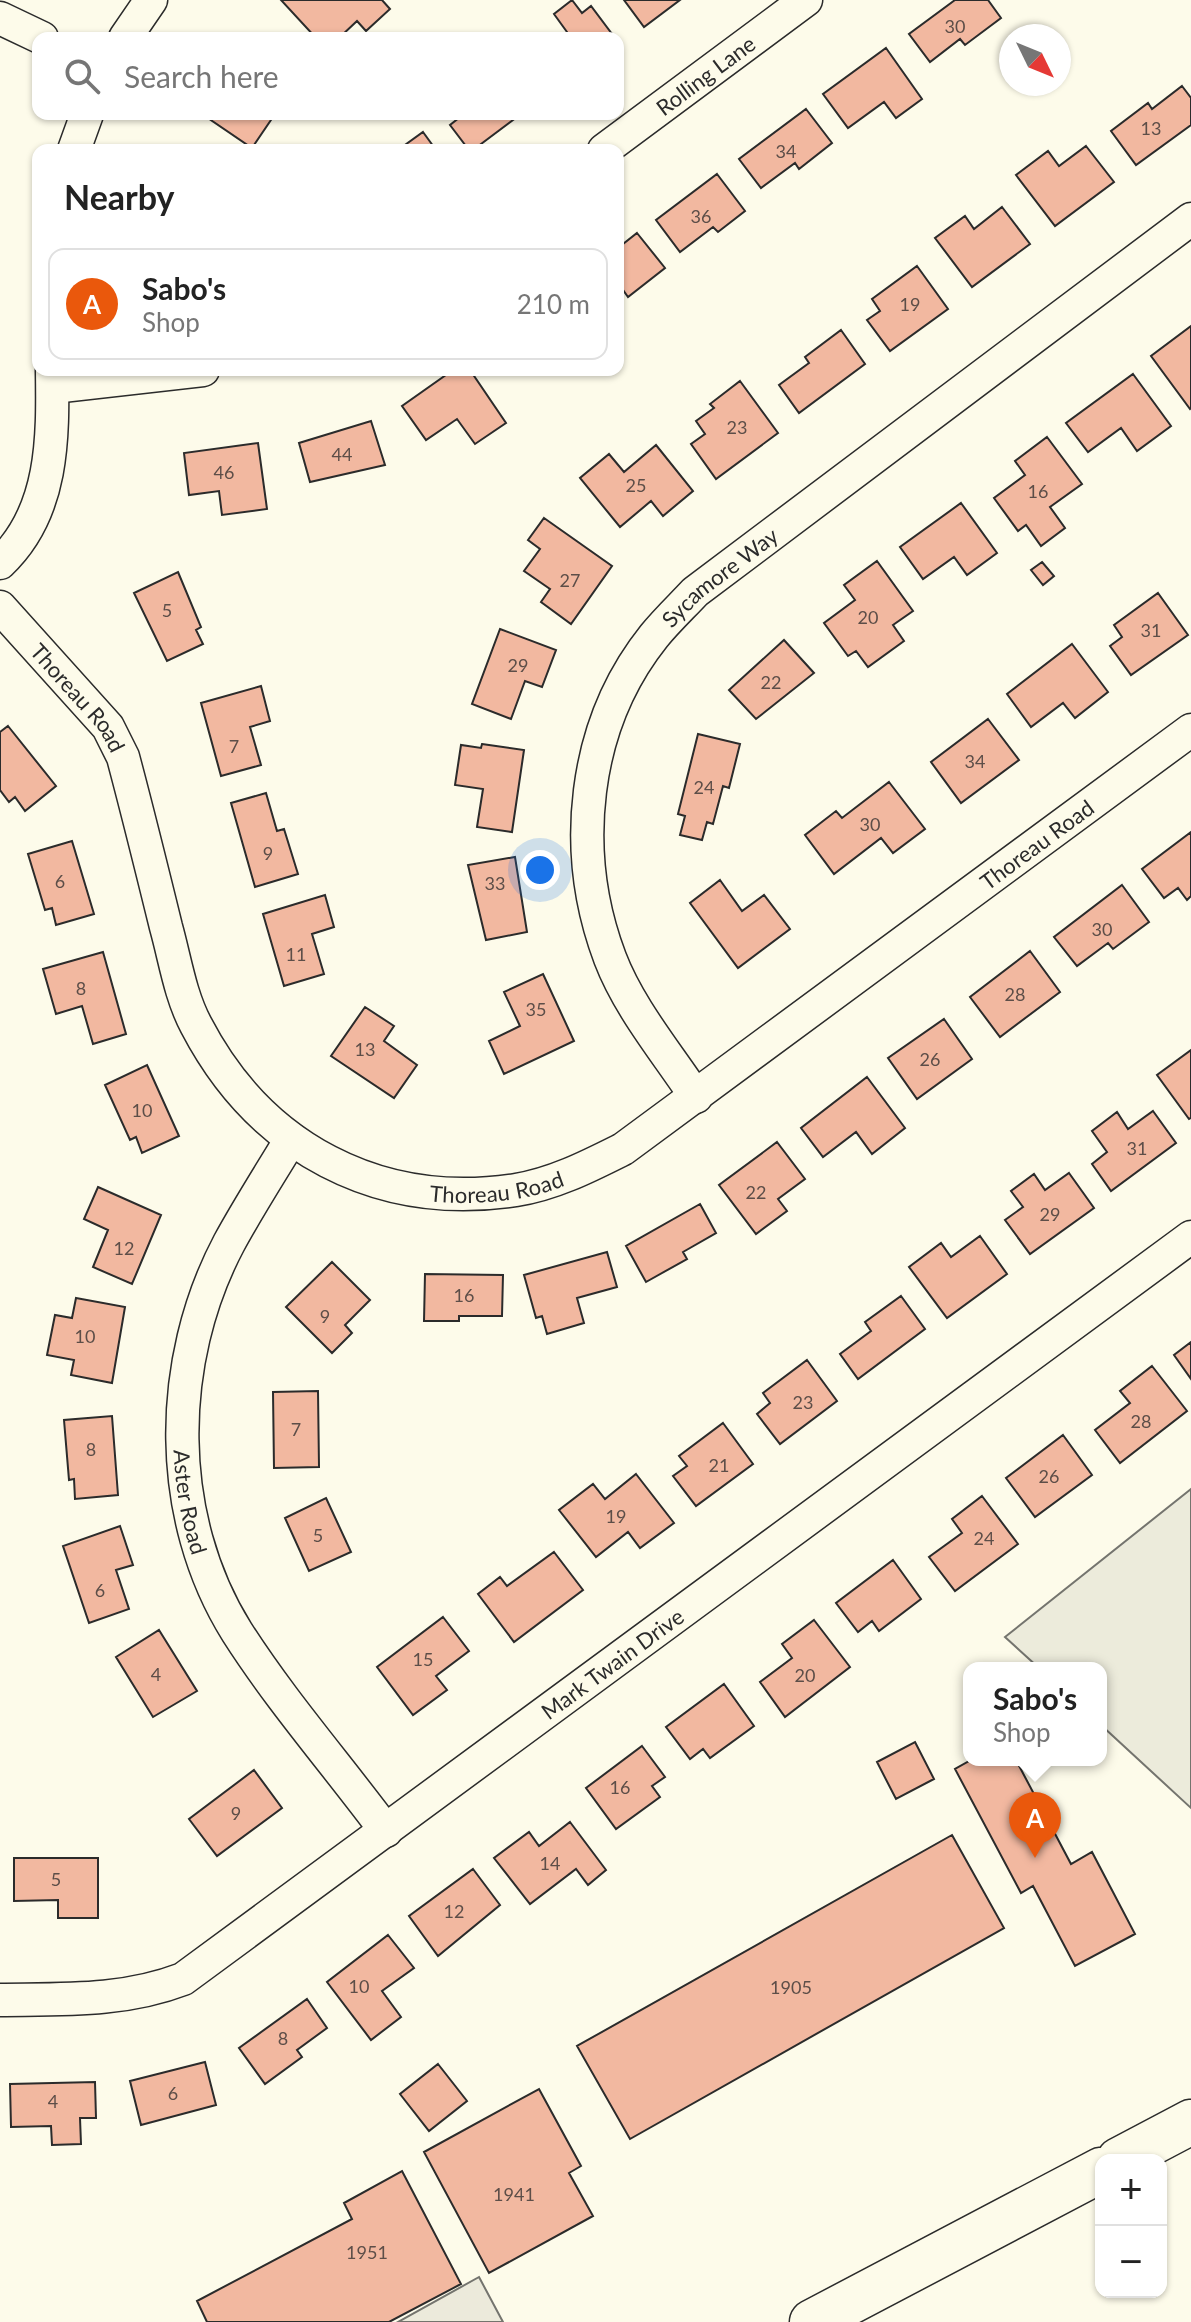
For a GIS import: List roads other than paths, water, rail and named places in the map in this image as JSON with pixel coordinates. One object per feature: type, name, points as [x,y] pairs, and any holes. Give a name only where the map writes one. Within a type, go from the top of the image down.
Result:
[{"type":"main road","points":[[1130,2154],[1191,2122]]},
{"type":"main road","points":[[812,2322],[1095,2173]]},
{"type":"street","points":[[129,32],[151,0]]},
{"type":"street","name":"Rolling Lane","points":[[612,144],[806,0]]},
{"type":"street","points":[[0,18],[32,33]]},
{"type":"street","points":[[76,144],[85,120]]},
{"type":"street","name":"Sycamore Way","points":[[696,1097],[624,988],[610,959],[594,905],[586,849],[589,792],[599,743],[620,690],[653,637],[695,592],[1191,219]]},
{"type":"street","points":[[0,563],[28,526],[43,493],[53,452],[53,379],[103,376]]},
{"type":"street","name":"Thoreau Road","points":[[0,607],[108,727],[123,757],[184,998],[195,1024],[225,1074],[256,1110],[320,1158],[367,1179],[413,1192],[462,1195],[518,1189],[572,1174],[623,1149],[1191,730]]},
{"type":"street","name":"Aster Road","points":[[291,1139],[228,1245],[205,1302],[189,1361],[182,1463],[193,1528],[212,1584],[236,1630],[386,1831]]},
{"type":"street","name":"Mark Twain Drive","points":[[0,2000],[109,1998],[146,1993],[183,1979],[1191,1237]]},
{"type":"place","name":"Sabo's","points":[[1035,1858]]}]
